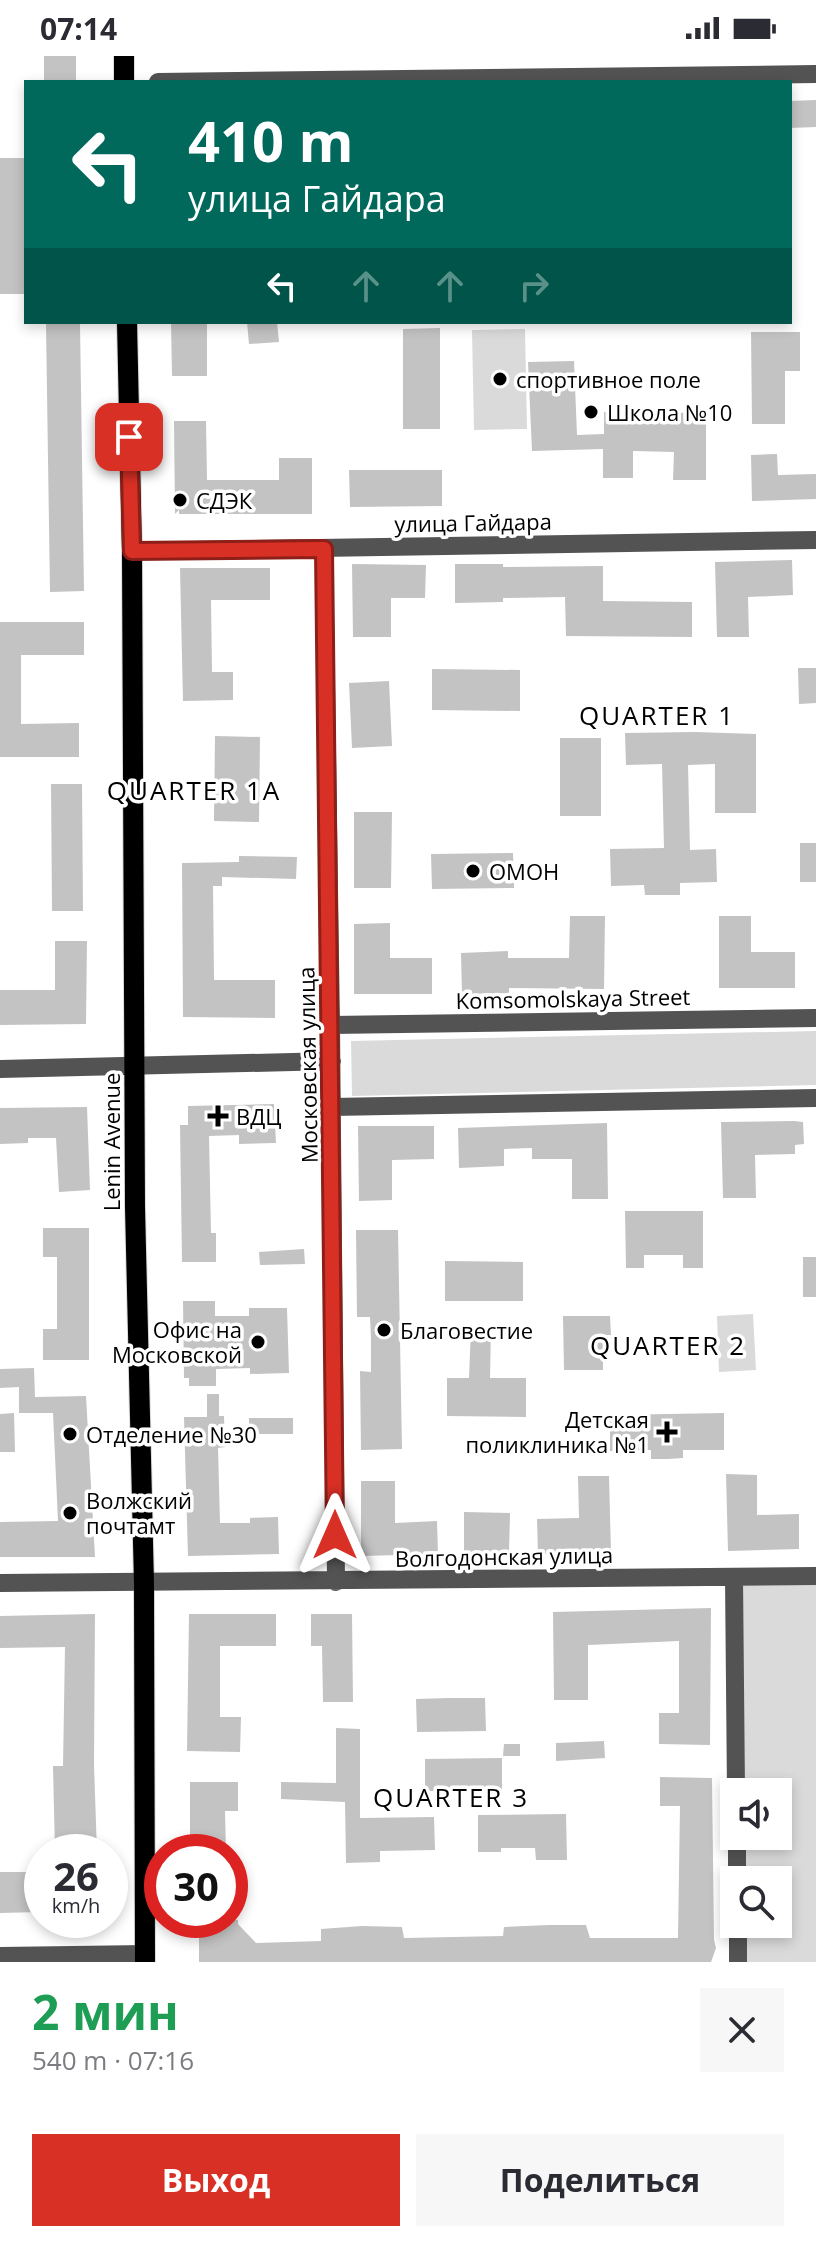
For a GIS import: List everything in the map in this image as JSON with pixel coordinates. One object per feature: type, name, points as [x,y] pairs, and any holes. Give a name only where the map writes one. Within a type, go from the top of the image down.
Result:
[{"type":"main road","points":[[124,56],[124,80]]},
{"type":"main road","name":"Lenin Avenue","points":[[127,324],[132,551],[135,1223],[144,1584],[145,1958]]},
{"type":"street","points":[[322,80],[816,74]]},
{"type":"street","name":"улица Гайдара","points":[[132,551],[816,540]]},
{"type":"street","name":"Московская улица","points":[[324,549],[336,1582]]},
{"type":"street","name":"Komsomolskaya Street","points":[[331,1025],[816,1018]]},
{"type":"street","points":[[0,1069],[332,1061]]},
{"type":"street","points":[[332,1107],[816,1098]]},
{"type":"street","name":"Волгодонская улица","points":[[0,1583],[816,1576]]},
{"type":"street","points":[[734,1577],[736,1778]]},
{"type":"street","points":[[738,1938],[738,1962]]},
{"type":"street","points":[[0,1956],[145,1958]]},
{"type":"shaded area","name":"спортивное поле","points":[[525,329],[527,429],[474,430],[472,330]]},
{"type":"shaded area","points":[[816,1031],[816,1085],[352,1096],[351,1041]]},
{"type":"shaded area","points":[[753,1314],[756,1370],[719,1372],[717,1316]]},
{"type":"shaded area","points":[[816,1583],[816,1962],[747,1962],[746,1938],[792,1938],[792,1866],[746,1866],[745,1850],[792,1850],[792,1778],[744,1778],[741,1584]]},
{"type":"building","points":[[44,56],[76,56],[76,80],[44,80]]},
{"type":"building","points":[[816,100],[816,127],[792,128],[792,101]]},
{"type":"building","points":[[0,158],[24,158],[24,294],[0,294]]},
{"type":"building","points":[[46,324],[80,324],[84,591],[50,592]]},
{"type":"building","points":[[171,324],[207,324],[207,376],[172,376]]},
{"type":"building","points":[[247,324],[277,324],[279,342],[249,344]]},
{"type":"building","points":[[440,328],[440,429],[403,429],[403,329]]},
{"type":"building","points":[[751,332],[800,332],[800,371],[785,371],[785,424],[752,424]]},
{"type":"building","points":[[574,361],[577,435],[604,434],[604,412],[706,413],[706,480],[673,480],[674,452],[633,451],[633,478],[603,478],[603,449],[532,451],[528,362]]},
{"type":"building","points":[[174,421],[206,421],[207,480],[279,480],[279,458],[312,458],[312,514],[179,514],[179,510],[175,514]]},
{"type":"building","points":[[777,454],[778,475],[816,474],[816,499],[752,501],[751,455]]},
{"type":"building","points":[[349,470],[442,470],[442,506],[350,507]]},
{"type":"building","points":[[792,560],[793,595],[748,597],[749,637],[717,637],[715,562]]},
{"type":"building","points":[[352,564],[426,565],[425,598],[391,598],[391,637],[353,637]]},
{"type":"building","points":[[455,564],[603,566],[603,601],[692,602],[692,637],[566,636],[565,597],[455,603]]},
{"type":"building","points":[[180,568],[270,568],[270,600],[211,600],[212,672],[233,672],[233,700],[183,701]]},
{"type":"building","points":[[0,622],[84,622],[84,655],[21,655],[21,724],[79,723],[79,757],[0,757]]},
{"type":"building","points":[[798,668],[816,668],[816,703],[799,704]]},
{"type":"building","points":[[432,669],[520,670],[520,711],[432,710]]},
{"type":"building","points":[[389,681],[392,746],[352,748],[349,683]]},
{"type":"building","points":[[625,733],[756,734],[756,813],[715,813],[715,764],[688,765],[690,850],[716,849],[717,882],[680,883],[680,895],[645,895],[644,885],[611,886],[610,849],[664,848],[662,764],[626,765]]},
{"type":"building","points":[[215,736],[260,737],[259,822],[214,821]]},
{"type":"building","points":[[560,738],[601,738],[601,816],[560,816]]},
{"type":"building","points":[[51,784],[82,784],[83,911],[52,911]]},
{"type":"building","points":[[354,812],[392,812],[391,888],[354,888]]},
{"type":"building","points":[[800,843],[816,843],[816,882],[800,882]]},
{"type":"building","name":"ОМОН","points":[[513,853],[514,888],[432,889],[431,854]]},
{"type":"building","points":[[239,856],[297,857],[296,879],[222,877],[222,886],[213,886],[214,980],[275,980],[275,1018],[183,1017],[182,863],[239,862]]},
{"type":"building","points":[[570,916],[605,916],[604,989],[509,988],[509,993],[462,994],[461,953],[508,951],[508,958],[569,958]]},
{"type":"building","points":[[719,916],[751,916],[751,952],[795,952],[795,988],[719,988]]},
{"type":"building","points":[[390,923],[390,958],[432,958],[432,994],[354,994],[354,924]]},
{"type":"building","points":[[55,941],[87,941],[86,1024],[0,1025],[0,990],[55,990]]},
{"type":"building","points":[[274,1104],[276,1143],[239,1144],[239,1135],[209,1136],[211,1233],[216,1233],[216,1262],[182,1262],[180,1125],[188,1125],[188,1106]]},
{"type":"building","points":[[87,1107],[90,1190],[59,1192],[56,1138],[28,1138],[28,1143],[0,1144],[0,1108]]},
{"type":"building","points":[[721,1122],[803,1122],[804,1144],[795,1145],[795,1154],[755,1155],[756,1198],[723,1198]]},
{"type":"building","points":[[607,1123],[608,1199],[572,1199],[572,1159],[532,1159],[532,1148],[504,1149],[504,1166],[459,1168],[458,1128]]},
{"type":"building","points":[[358,1126],[434,1126],[434,1159],[392,1160],[392,1200],[359,1201]]},
{"type":"building","points":[[625,1211],[703,1211],[703,1268],[683,1268],[683,1255],[644,1255],[644,1268],[626,1268]]},
{"type":"building","points":[[43,1228],[89,1228],[89,1360],[43,1360],[43,1329],[57,1329],[57,1257],[43,1257]]},
{"type":"building","points":[[356,1230],[398,1230],[402,1449],[361,1450],[360,1371],[371,1372],[371,1338],[370,1317],[357,1317]]},
{"type":"building","points":[[304,1249],[305,1264],[260,1265],[259,1252]]},
{"type":"building","points":[[803,1257],[816,1257],[816,1297],[803,1297]]},
{"type":"building","points":[[445,1261],[523,1262],[523,1301],[445,1301]]},
{"type":"building","points":[[183,1301],[215,1301],[215,1316],[249,1316],[249,1308],[287,1308],[289,1373],[250,1374],[250,1368],[216,1369],[216,1386],[189,1386],[189,1378],[184,1378]]},
{"type":"building","points":[[563,1316],[610,1316],[611,1335],[603,1335],[603,1370],[564,1370]]},
{"type":"building","points":[[471,1327],[491,1328],[490,1378],[526,1378],[526,1417],[447,1416],[447,1378],[469,1378]]},
{"type":"building","points":[[34,1368],[35,1397],[86,1396],[95,1557],[0,1557],[0,1522],[58,1521],[53,1413],[19,1413],[19,1387],[0,1388],[0,1369]]},
{"type":"building","points":[[207,1394],[219,1394],[219,1416],[224,1416],[225,1447],[218,1448],[220,1523],[250,1523],[250,1518],[278,1517],[279,1554],[188,1556],[184,1417],[207,1417]]},
{"type":"building","points":[[14,1413],[15,1452],[0,1452],[0,1414]]},
{"type":"building","name":"Детская поликлиника №1","points":[[724,1413],[724,1450],[683,1450],[683,1458],[668,1459],[651,1459],[651,1450],[610,1451],[610,1415]]},
{"type":"building","points":[[249,1418],[293,1418],[293,1434],[249,1434]]},
{"type":"building","points":[[726,1474],[757,1475],[757,1515],[799,1514],[799,1549],[728,1551]]},
{"type":"building","points":[[578,1476],[609,1476],[611,1553],[538,1554],[537,1519],[579,1518]]},
{"type":"building","points":[[361,1481],[395,1481],[395,1523],[437,1521],[438,1554],[361,1556]]},
{"type":"building","points":[[464,1512],[510,1513],[509,1553],[464,1552]]},
{"type":"building","points":[[711,1608],[710,1745],[659,1744],[659,1713],[679,1713],[679,1641],[588,1645],[588,1700],[554,1700],[553,1612]]},
{"type":"building","points":[[95,1614],[96,1834],[55,1834],[53,1766],[63,1766],[65,1647],[0,1648],[0,1616]]},
{"type":"building","points":[[189,1614],[276,1614],[276,1646],[220,1646],[220,1717],[241,1717],[240,1752],[187,1751]]},
{"type":"building","points":[[311,1614],[352,1614],[353,1702],[323,1702],[322,1646],[311,1646]]},
{"type":"building","points":[[485,1698],[486,1731],[417,1732],[416,1699]]},
{"type":"building","points":[[336,1728],[360,1729],[360,1818],[434,1817],[435,1850],[380,1851],[380,1862],[346,1863],[345,1802],[281,1799],[281,1782],[336,1783]]},
{"type":"building","points":[[604,1741],[605,1758],[556,1761],[556,1743]]},
{"type":"building","points":[[504,1744],[520,1744],[520,1756],[503,1756]]},
{"type":"building","points":[[502,1758],[502,1791],[425,1791],[425,1759]]},
{"type":"building","points":[[660,1777],[712,1778],[716,1948],[711,1962],[199,1962],[199,1938],[248,1938],[248,1935],[256,1943],[321,1941],[321,1929],[362,1926],[402,1927],[404,1938],[503,1936],[504,1927],[586,1925],[590,1938],[678,1938],[680,1806],[660,1806]]},
{"type":"building","points":[[190,1782],[238,1782],[238,1811],[225,1811],[226,1834],[190,1834]]},
{"type":"building","points":[[566,1814],[567,1860],[536,1860],[535,1848],[478,1852],[478,1815]]},
{"type":"building","points":[[0,1872],[24,1872],[24,1912],[0,1913]]},
{"type":"place","name":"спортивное поле","points":[[500,379]]},
{"type":"place","name":"Школа №10","points":[[591,412]]},
{"type":"place","name":"СДЭК","points":[[180,500]]},
{"type":"place","name":"ОМОН","points":[[473,871]]},
{"type":"place","name":"ВДЦ","points":[[218,1116]]},
{"type":"place","name":"Благовестие","points":[[384,1330]]},
{"type":"place","name":"Офис на Московской","points":[[258,1342]]},
{"type":"place","name":"Детская поликлиника №1","points":[[667,1432]]},
{"type":"place","name":"Отделение №30","points":[[70,1434]]},
{"type":"place","name":"Волжский почтамт","points":[[70,1513]]},
{"type":"district","name":"QUARTER 1","points":[[657,715]]},
{"type":"district","name":"QUARTER 1A","points":[[194,790]]},
{"type":"district","name":"QUARTER 2","points":[[668,1345]]},
{"type":"district","name":"QUARTER 3","points":[[451,1797]]},
{"type":"route","points":[[129,437],[132,551],[324,549],[335,1535]]}]
